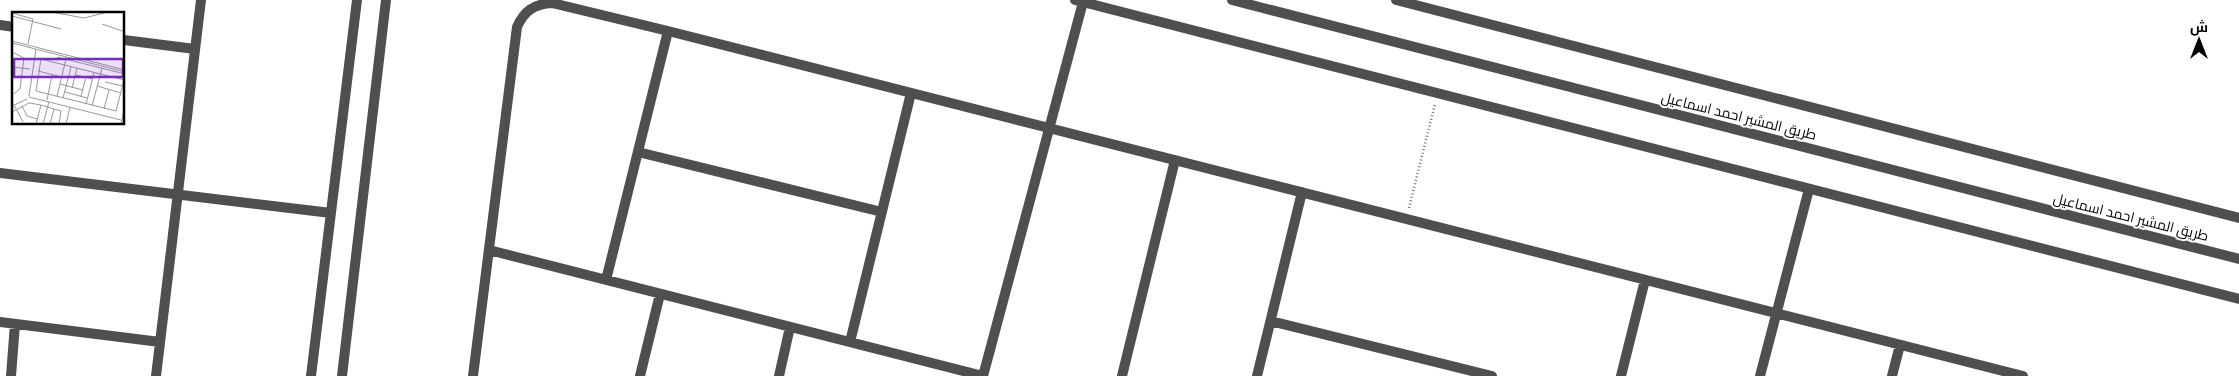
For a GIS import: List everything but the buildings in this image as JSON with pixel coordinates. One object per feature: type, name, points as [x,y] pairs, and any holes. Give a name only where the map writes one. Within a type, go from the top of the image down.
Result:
[{"type":"street","points":[[156,376],[201,0]]},
{"type":"street","points":[[311,376],[356,0]]},
{"type":"street","points":[[342,376],[386,0]]},
{"type":"street","name":"طريق المشير احمد اسماعيل","points":[[1232,0],[2239,260]]},
{"type":"street","name":"طريق المشير احمد اسماعيل","points":[[1396,0],[2239,218]]},
{"type":"street","points":[[489,250],[983,376],[1049,128],[1079,1],[2239,299]]},
{"type":"street","points":[[473,376],[517,28],[522,17],[530,8],[552,3],[668,30],[2023,376]]},
{"type":"street","points":[[606,280],[668,30]]},
{"type":"street","points":[[125,40],[195,49]]},
{"type":"street","points":[[850,342],[911,93]]},
{"type":"street","points":[[638,152],[882,212]]},
{"type":"street","points":[[1122,376],[1175,160]]},
{"type":"street","points":[[0,173],[331,213]]},
{"type":"street","points":[[1760,376],[1809,189]]},
{"type":"street","points":[[1258,376],[1302,192]]},
{"type":"street","points":[[1621,376],[1645,280]]},
{"type":"street","points":[[640,376],[660,294]]},
{"type":"street","points":[[1271,321],[1490,376]]},
{"type":"street","points":[[0,322],[160,342]]},
{"type":"street","points":[[10,376],[15,324]]},
{"type":"street","points":[[779,376],[790,327]]},
{"type":"street","points":[[1892,376],[1900,345]]},
{"type":"path","points":[[1406,219],[1437,93]]}]
